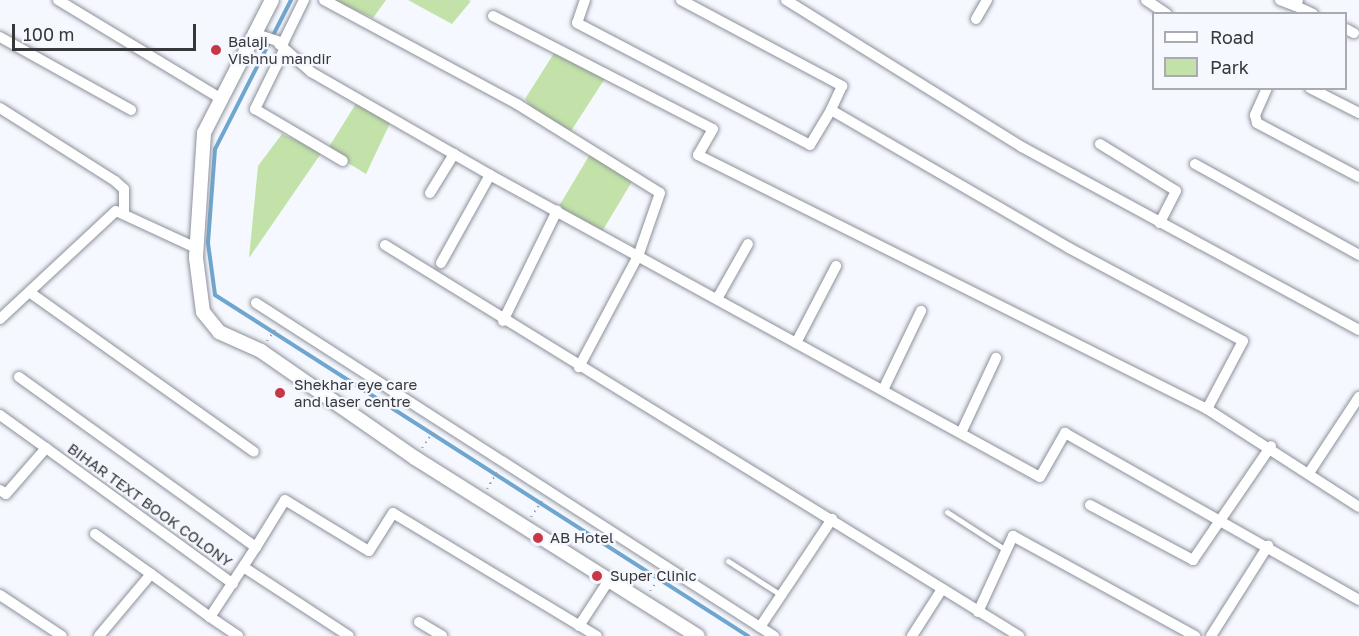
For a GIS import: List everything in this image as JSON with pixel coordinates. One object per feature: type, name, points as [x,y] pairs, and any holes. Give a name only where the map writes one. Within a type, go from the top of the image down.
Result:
[{"type":"street","points":[[58,0],[218,97]]},
{"type":"street","points":[[272,0],[259,35],[218,97],[204,132],[197,174],[196,248],[203,312],[219,332],[261,351],[415,458],[698,636]]},
{"type":"street","points":[[304,0],[280,46],[255,109],[343,161]]},
{"type":"street","points":[[324,0],[517,104],[660,193],[638,256],[579,367]]},
{"type":"street","points":[[585,0],[577,23],[810,145],[842,86],[681,0]]},
{"type":"street","points":[[786,0],[1022,147],[1359,330]]},
{"type":"street","points":[[976,19],[987,0]]},
{"type":"street","points":[[1146,0],[1164,12]]},
{"type":"street","points":[[1280,0],[1297,3],[1310,12]]},
{"type":"street","points":[[493,16],[712,129],[698,155],[1207,409],[1271,446],[1358,505]]},
{"type":"street","points":[[259,35],[280,46],[311,72],[490,175],[1040,477],[1065,433],[1220,516],[1359,600]]},
{"type":"street","points":[[0,37],[130,110]]},
{"type":"street","points":[[1266,90],[1256,111],[1257,123],[1359,177]]},
{"type":"street","points":[[1314,90],[1359,113]]},
{"type":"street","points":[[0,108],[115,181],[124,189],[124,211]]},
{"type":"street","points":[[831,110],[1069,248],[1243,341],[1207,409]]},
{"type":"street","points":[[1100,144],[1176,191],[1160,223]]},
{"type":"street","points":[[430,194],[454,154]]},
{"type":"street","points":[[1195,164],[1359,255]]},
{"type":"street","points":[[441,263],[490,175]]},
{"type":"street","points":[[0,320],[32,294],[116,212],[124,211],[196,248]]},
{"type":"street","points":[[503,321],[557,211]]},
{"type":"street","points":[[717,299],[748,244]]},
{"type":"street","points":[[386,245],[503,321],[832,519],[1019,636]]},
{"type":"street","points":[[796,343],[836,266]]},
{"type":"street","points":[[32,294],[254,452]]},
{"type":"street","points":[[256,303],[774,636]]},
{"type":"street","points":[[883,390],[921,311]]},
{"type":"street","points":[[961,433],[996,358]]},
{"type":"street","points":[[19,376],[256,547]]},
{"type":"street","points":[[1309,473],[1359,397]]},
{"type":"street","points":[[0,415],[46,448]]},
{"type":"street","points":[[1090,505],[1193,560],[1220,516],[1271,446]]},
{"type":"street","name":"BIHAR TEXT BOOK COLONY","points":[[2,494],[46,448],[233,584]]},
{"type":"street","points":[[210,616],[245,568],[285,500],[369,551],[393,513],[597,636]]},
{"type":"street","points":[[760,627],[832,519]]},
{"type":"street","points":[[95,534],[238,636]]},
{"type":"street","points":[[978,612],[1013,536],[1195,636]]},
{"type":"street","points":[[1211,636],[1268,546]]},
{"type":"street","points":[[245,568],[349,636]]},
{"type":"street","points":[[99,636],[151,574]]},
{"type":"street","points":[[579,626],[609,580]]},
{"type":"street","points":[[912,636],[942,589]]},
{"type":"street","points":[[0,595],[62,636]]},
{"type":"street","points":[[419,622],[442,636]]},
{"type":"lane","points":[[946,512],[1007,550]]},
{"type":"lane","points":[[729,561],[781,596]]},
{"type":"path","points":[[267,341],[277,327]]},
{"type":"path","points":[[424,446],[432,433]]},
{"type":"path","points":[[490,484],[496,472]]},
{"type":"path","points":[[533,513],[542,500]]},
{"type":"path","points":[[651,589],[660,577]]},
{"type":"green space","points":[[333,0],[386,0],[373,18]]},
{"type":"green space","points":[[408,0],[468,0],[471,1],[452,24]]},
{"type":"green space","points":[[556,50],[606,77],[571,131],[537,115],[525,99]]},
{"type":"green space","points":[[357,102],[391,121],[366,174],[327,150]]},
{"type":"green space","points":[[282,134],[322,152],[249,258],[258,166]]},
{"type":"green space","points":[[592,151],[635,177],[599,236],[556,210]]},
{"type":"waterway","points":[[291,0],[215,149],[208,243],[215,295],[748,636]]},
{"type":"place","name":"Balaji Vishnu mandir","points":[[216,50]]},
{"type":"place","name":"Shekhar eye care and laser centre","points":[[280,393]]},
{"type":"place","name":"AB Hotel","points":[[538,538]]},
{"type":"place","name":"Super Clinic","points":[[597,576]]}]
